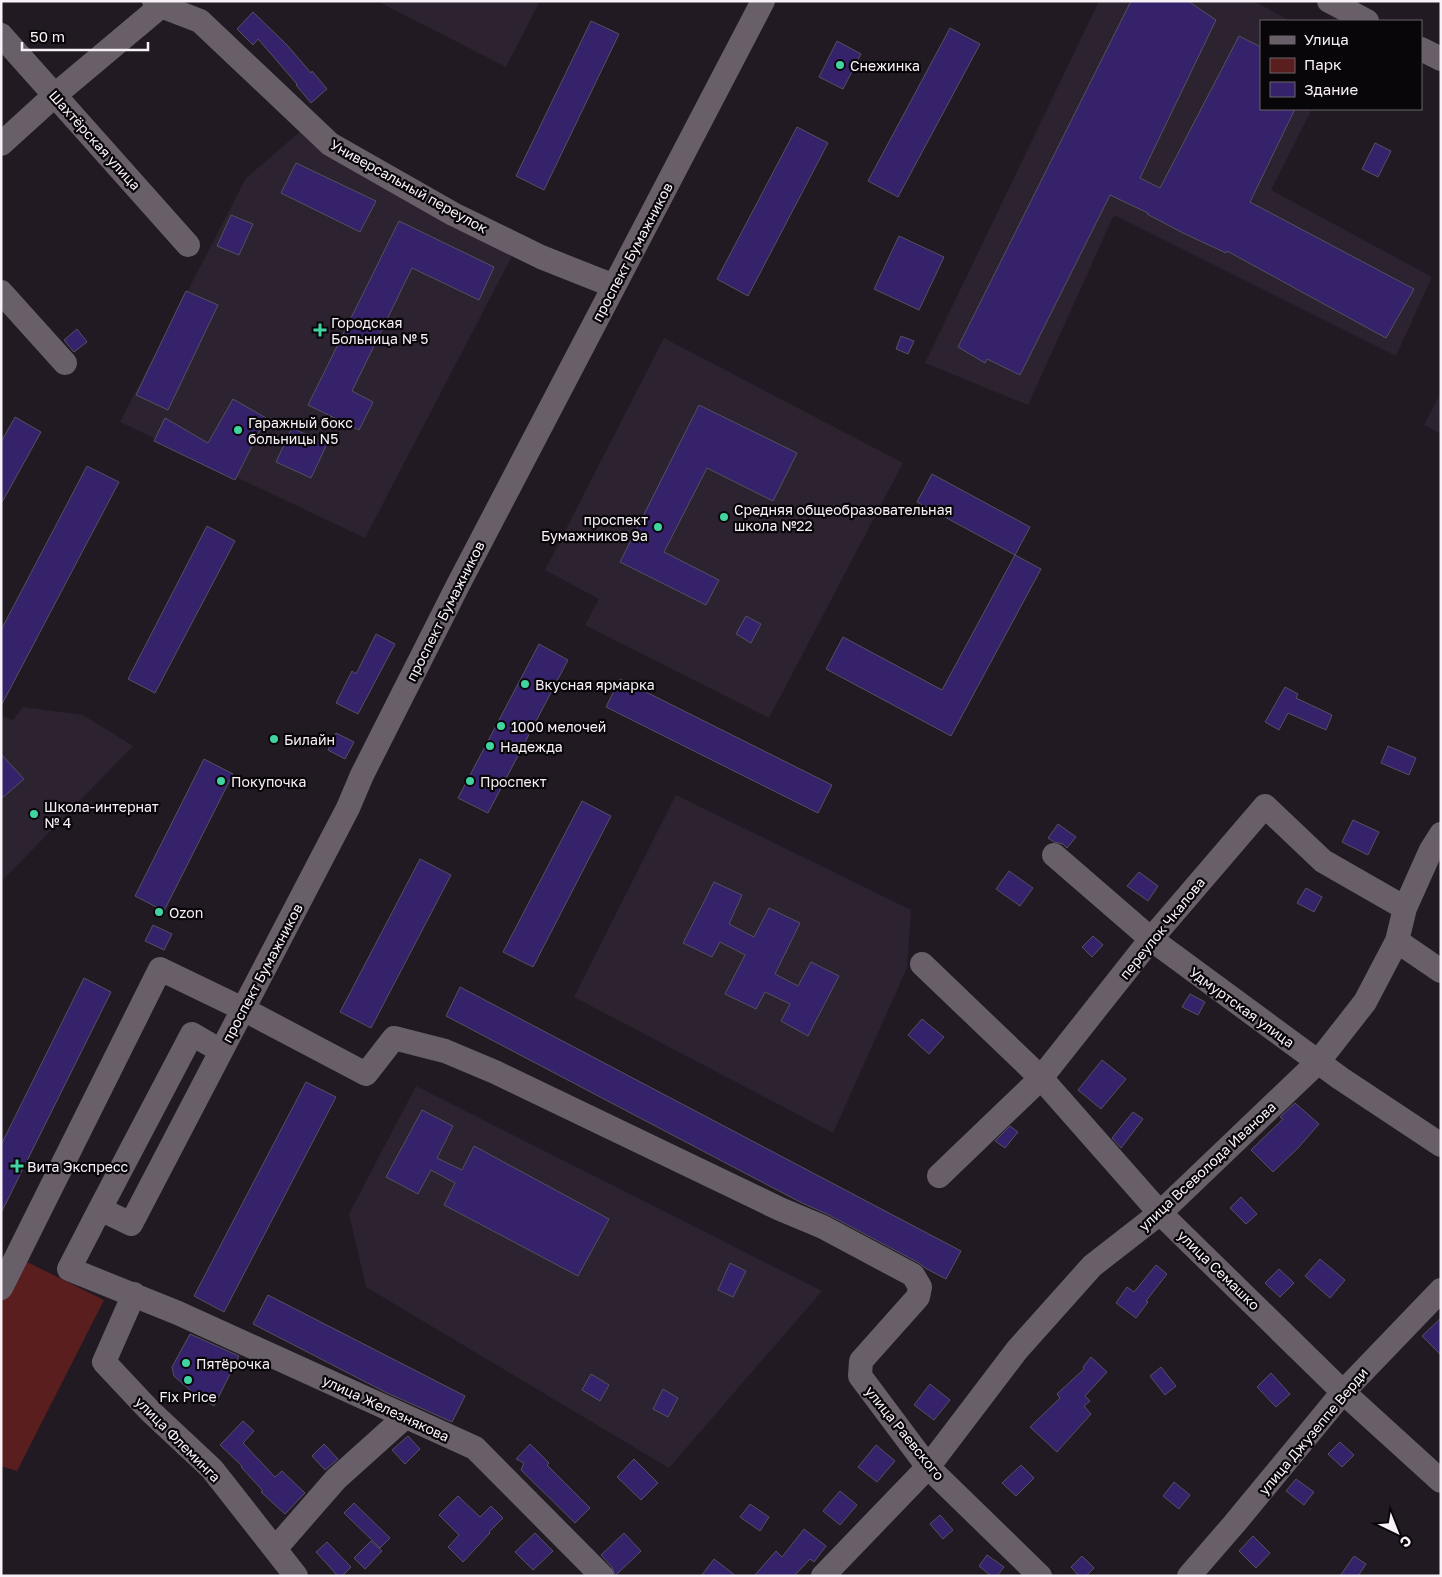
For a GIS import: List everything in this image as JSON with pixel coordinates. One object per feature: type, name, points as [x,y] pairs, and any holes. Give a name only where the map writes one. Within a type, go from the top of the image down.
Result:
[{"type":"street","name":"проспект Бумажников","points":[[100,1209],[131,1224],[348,808],[362,775],[458,585],[763,1]]},
{"type":"street","points":[[1329,1],[1366,20]]},
{"type":"street","name":"Универсальный переулок","points":[[158,4],[200,22],[330,144],[453,214],[541,257],[614,286]]},
{"type":"street","points":[[1,144],[158,4]]},
{"type":"street","name":"Шахтёрская улица","points":[[1,35],[188,244]]},
{"type":"street","points":[[1422,50],[1441,59]]},
{"type":"street","points":[[1,292],[65,363]]},
{"type":"street","name":"переулок Чкалова","points":[[939,1176],[1041,1078],[1151,940],[1265,806],[1323,861],[1405,908]]},
{"type":"street","name":"улица Всеволода Иванова","points":[[823,1576],[928,1467],[1017,1350],[1092,1266],[1160,1213],[1318,1062],[1365,1002],[1397,941],[1405,908],[1441,834]]},
{"type":"street","name":"Удмуртская улица","points":[[1054,855],[1151,940],[1318,1062],[1441,1145]]},
{"type":"street","points":[[1397,941],[1441,971]]},
{"type":"street","name":"улица Семашко","points":[[922,964],[1041,1078],[1160,1213],[1343,1392],[1441,1481]]},
{"type":"street","points":[[1,1288],[160,969],[243,1009]]},
{"type":"street","name":"улица Раевского","points":[[243,1009],[366,1074],[394,1038],[445,1051],[495,1072],[780,1209],[823,1227],[913,1275],[920,1287],[918,1297],[861,1362],[860,1376],[928,1467],[1040,1576]]},
{"type":"street","points":[[100,1209],[192,1034],[221,1051]]},
{"type":"street","name":"улица Железнякова","points":[[100,1209],[69,1269],[134,1294],[475,1448],[602,1576]]},
{"type":"street","name":"улица Джузеппе Верди","points":[[1189,1576],[1236,1523],[1343,1392],[1441,1290]]},
{"type":"street","name":"улица Флеминга","points":[[134,1294],[104,1362],[150,1411],[212,1469],[296,1576]]},
{"type":"street","points":[[275,1548],[336,1479],[405,1417]]},
{"type":"shaded area","points":[[377,1],[540,1],[506,67]]},
{"type":"shaded area","points":[[1099,1],[1254,1],[1288,20],[1260,20],[1260,110],[1311,110],[1271,190],[1432,277],[1396,356],[1114,215],[1028,405],[925,363]]},
{"type":"shaded area","name":"Городская Больница № 5","points":[[301,131],[521,239],[365,538],[120,422],[246,178]]},
{"type":"shaded area","name":"Средняя общеобразовательная школа №22","points":[[664,338],[903,463],[769,718],[585,625],[599,599],[545,570]]},
{"type":"shaded area","points":[[1441,392],[1441,434],[1424,425]]},
{"type":"shaded area","name":"Школа-интернат № 4","points":[[23,707],[83,715],[133,746],[1,882],[1,716],[13,720]]},
{"type":"shaded area","points":[[676,795],[911,910],[907,968],[833,1133],[574,997]]},
{"type":"shaded area","points":[[416,1086],[822,1291],[669,1468],[366,1287],[349,1214]]},
{"type":"green space","points":[[23,1260],[104,1300],[17,1471],[1,1466],[1,1304]]},
{"type":"building","points":[[1131,1],[1188,1],[1216,20],[1140,178],[1160,188],[1239,36],[1260,46],[1260,110],[1295,110],[1250,202],[1414,289],[1386,338],[1227,251],[1226,253],[1183,233],[1148,213],[1110,195],[1020,375],[987,359],[985,363],[958,347]]},
{"type":"building","points":[[253,12],[287,45],[311,73],[312,71],[327,89],[311,103],[258,39],[253,45],[237,29]]},
{"type":"building","points":[[591,21],[619,34],[544,190],[516,176]]},
{"type":"building","points":[[950,28],[980,44],[898,197],[868,181]]},
{"type":"building","name":"Снежинка","points":[[837,41],[861,54],[843,89],[819,77]]},
{"type":"building","points":[[797,127],[828,143],[748,296],[717,279]]},
{"type":"building","points":[[1375,143],[1391,151],[1378,177],[1362,169]]},
{"type":"building","points":[[296,163],[376,201],[360,232],[281,193]]},
{"type":"building","points":[[231,215],[253,224],[239,255],[217,246]]},
{"type":"building","points":[[399,221],[494,267],[479,300],[412,268],[352,391],[373,402],[359,430],[308,405]]},
{"type":"building","points":[[899,236],[944,257],[919,310],[874,289]]},
{"type":"building","points":[[186,291],[218,305],[168,410],[136,395]]},
{"type":"building","points":[[77,329],[87,342],[74,352],[64,340]]},
{"type":"building","points":[[901,336],[914,341],[908,354],[896,349]]},
{"type":"building","name":"Гаражный бокс больницы N5","points":[[233,399],[266,418],[235,480],[154,441],[165,418],[208,443]]},
{"type":"building","name":"проспект Бумажников 9а","points":[[699,405],[797,453],[773,501],[707,468],[664,552],[719,580],[706,605],[620,562]]},
{"type":"building","points":[[15,417],[41,432],[1,504],[1,442]]},
{"type":"building","points":[[292,428],[327,444],[311,478],[276,462]]},
{"type":"building","points":[[87,466],[119,482],[1,706],[1,630]]},
{"type":"building","points":[[932,474],[1030,527],[1015,555],[917,502]]},
{"type":"building","points":[[207,526],[235,541],[155,693],[128,679]]},
{"type":"building","points":[[1015,555],[1041,569],[951,736],[826,669],[843,637],[942,690]]},
{"type":"building","points":[[746,616],[761,624],[751,643],[736,634]]},
{"type":"building","points":[[376,634],[395,644],[358,714],[336,703],[352,671],[356,674]]},
{"type":"building","points":[[539,644],[568,660],[488,813],[458,798]]},
{"type":"building","points":[[620,679],[832,785],[818,813],[606,707]]},
{"type":"building","points":[[1285,687],[1298,694],[1296,698],[1332,715],[1326,730],[1288,713],[1279,730],[1265,722]]},
{"type":"building","points":[[336,733],[354,742],[345,759],[328,750]]},
{"type":"building","points":[[1388,746],[1416,758],[1409,775],[1381,763]]},
{"type":"building","points":[[1,754],[24,779],[1,799]]},
{"type":"building","points":[[204,759],[233,774],[164,911],[135,896]]},
{"type":"building","points":[[582,801],[611,816],[533,967],[503,952]]},
{"type":"building","points":[[1353,820],[1379,832],[1368,855],[1342,842]]},
{"type":"building","points":[[1058,824],[1076,837],[1067,848],[1063,844],[1048,838]]},
{"type":"building","points":[[420,859],[451,875],[371,1028],[340,1012]]},
{"type":"building","points":[[1009,871],[1033,888],[1020,906],[996,889]]},
{"type":"building","points":[[1139,872],[1158,886],[1148,901],[1127,886]]},
{"type":"building","points":[[714,882],[742,895],[729,924],[754,937],[769,908],[800,923],[775,974],[798,986],[811,962],[839,976],[808,1036],[781,1021],[790,1004],[765,992],[756,1009],[725,994],[745,955],[720,942],[712,957],[683,943]]},
{"type":"building","points":[[1306,888],[1322,897],[1314,912],[1297,903]]},
{"type":"building","points":[[153,925],[172,934],[164,950],[145,941]]},
{"type":"building","points":[[1093,936],[1103,945],[1092,957],[1082,947]]},
{"type":"building","points":[[84,978],[111,992],[1,1213],[1,1145]]},
{"type":"building","points":[[460,987],[961,1251],[946,1279],[829,1215],[800,1202],[446,1016]]},
{"type":"building","points":[[1190,994],[1205,1002],[1198,1015],[1182,1007]]},
{"type":"building","points":[[922,1019],[944,1037],[929,1054],[908,1035]]},
{"type":"building","points":[[1102,1060],[1126,1079],[1101,1109],[1078,1090]]},
{"type":"building","points":[[306,1082],[336,1097],[224,1312],[194,1296]]},
{"type":"building","points":[[1295,1103],[1319,1124],[1273,1172],[1251,1150],[1283,1119],[1280,1117]]},
{"type":"building","points":[[422,1110],[453,1126],[437,1158],[462,1170],[474,1146],[609,1219],[578,1276],[444,1205],[455,1183],[431,1170],[418,1194],[386,1177]]},
{"type":"building","points":[[1133,1112],[1143,1119],[1121,1148],[1112,1138]]},
{"type":"building","points":[[1010,1126],[1018,1132],[1005,1148],[995,1141]]},
{"type":"building","points":[[1241,1197],[1257,1214],[1246,1224],[1230,1208]]},
{"type":"building","points":[[1320,1259],[1345,1280],[1330,1298],[1305,1276]]},
{"type":"building","points":[[730,1263],[746,1271],[733,1297],[718,1290]]},
{"type":"building","points":[[1156,1265],[1167,1274],[1146,1301],[1148,1302],[1136,1318],[1116,1303],[1127,1287],[1134,1292]]},
{"type":"building","points":[[1279,1269],[1294,1283],[1280,1297],[1265,1283]]},
{"type":"building","points":[[268,1295],[465,1396],[452,1422],[385,1392],[253,1324]]},
{"type":"building","points":[[1441,1318],[1441,1355],[1422,1336]]},
{"type":"building","points":[[190,1334],[239,1356],[214,1406],[197,1396],[174,1376],[172,1367]]},
{"type":"building","points":[[1091,1357],[1107,1372],[1085,1396],[1090,1401],[1084,1406],[1091,1414],[1057,1452],[1030,1427],[1060,1398],[1057,1394],[1084,1369],[1083,1367]]},
{"type":"building","points":[[1161,1367],[1176,1386],[1165,1395],[1150,1376]]},
{"type":"building","points":[[1271,1373],[1290,1394],[1276,1407],[1257,1387]]},
{"type":"building","points":[[591,1374],[609,1385],[600,1401],[582,1390]]},
{"type":"building","points":[[930,1384],[950,1400],[934,1420],[914,1405]]},
{"type":"building","points":[[663,1389],[678,1398],[668,1417],[653,1409]]},
{"type":"building","points":[[243,1421],[254,1431],[243,1443],[275,1477],[282,1471],[305,1493],[285,1514],[261,1492],[263,1491],[242,1466],[220,1445]]},
{"type":"building","points":[[408,1436],[420,1449],[405,1464],[392,1450]]},
{"type":"building","points":[[1340,1442],[1354,1455],[1342,1467],[1328,1454]]},
{"type":"building","points":[[324,1444],[338,1459],[325,1470],[312,1456]]},
{"type":"building","points":[[530,1444],[549,1463],[547,1465],[590,1508],[575,1523],[521,1470],[524,1463],[516,1459]]},
{"type":"building","points":[[876,1445],[895,1461],[877,1482],[858,1467]]},
{"type":"building","points":[[634,1459],[658,1483],[641,1500],[617,1477]]},
{"type":"building","points":[[1021,1465],[1034,1478],[1016,1496],[1002,1483]]},
{"type":"building","points":[[1296,1479],[1314,1492],[1304,1505],[1286,1491]]},
{"type":"building","points":[[1174,1482],[1190,1495],[1179,1509],[1163,1496]]},
{"type":"building","points":[[840,1491],[857,1505],[840,1525],[823,1511]]},
{"type":"building","points":[[458,1496],[480,1517],[491,1506],[503,1518],[463,1562],[448,1547],[459,1535],[439,1515]]},
{"type":"building","points":[[354,1503],[390,1538],[380,1548],[344,1513]]},
{"type":"building","points":[[750,1504],[769,1517],[760,1531],[740,1517]]},
{"type":"building","points":[[940,1515],[953,1530],[943,1539],[930,1524]]},
{"type":"building","points":[[804,1529],[826,1546],[814,1562],[810,1559],[794,1576],[754,1576],[776,1551],[782,1557]]},
{"type":"building","points":[[535,1533],[553,1551],[533,1570],[515,1552]]},
{"type":"building","points":[[624,1533],[641,1551],[615,1576],[612,1567],[601,1555]]},
{"type":"building","points":[[1253,1536],[1270,1553],[1256,1568],[1239,1551]]},
{"type":"building","points":[[371,1541],[382,1551],[365,1569],[354,1558]]},
{"type":"building","points":[[327,1542],[351,1567],[342,1576],[338,1576],[316,1552]]},
{"type":"building","points":[[987,1555],[1004,1567],[997,1576],[991,1576],[979,1566]]},
{"type":"building","points":[[1082,1556],[1094,1568],[1086,1576],[1079,1576],[1071,1567]]},
{"type":"building","points":[[1354,1556],[1366,1564],[1358,1576],[1340,1576]]},
{"type":"building","points":[[714,1559],[736,1576],[701,1576]]},
{"type":"place","name":"Снежинка","points":[[840,65]]},
{"type":"place","name":"Городская Больница № 5","points":[[320,330]]},
{"type":"place","name":"Гаражный бокс больницы N5","points":[[238,430]]},
{"type":"place","name":"Средняя общеобразовательная школа №22","points":[[724,517]]},
{"type":"place","name":"проспект Бумажников 9а","points":[[658,527]]},
{"type":"place","name":"Вкусная ярмарка","points":[[525,684]]},
{"type":"place","name":"1000 мелочей","points":[[501,726]]},
{"type":"place","name":"Билайн","points":[[274,739]]},
{"type":"place","name":"Надежда","points":[[490,746]]},
{"type":"place","name":"Покупочка","points":[[221,781]]},
{"type":"place","name":"Проспект","points":[[470,781]]},
{"type":"place","name":"Школа-интернат № 4","points":[[34,814]]},
{"type":"place","name":"Ozon","points":[[159,912]]},
{"type":"place","name":"Вита Экспресс","points":[[17,1166]]},
{"type":"place","name":"Пятёрочка","points":[[186,1363]]},
{"type":"place","name":"Fix Price","points":[[188,1380]]}]
